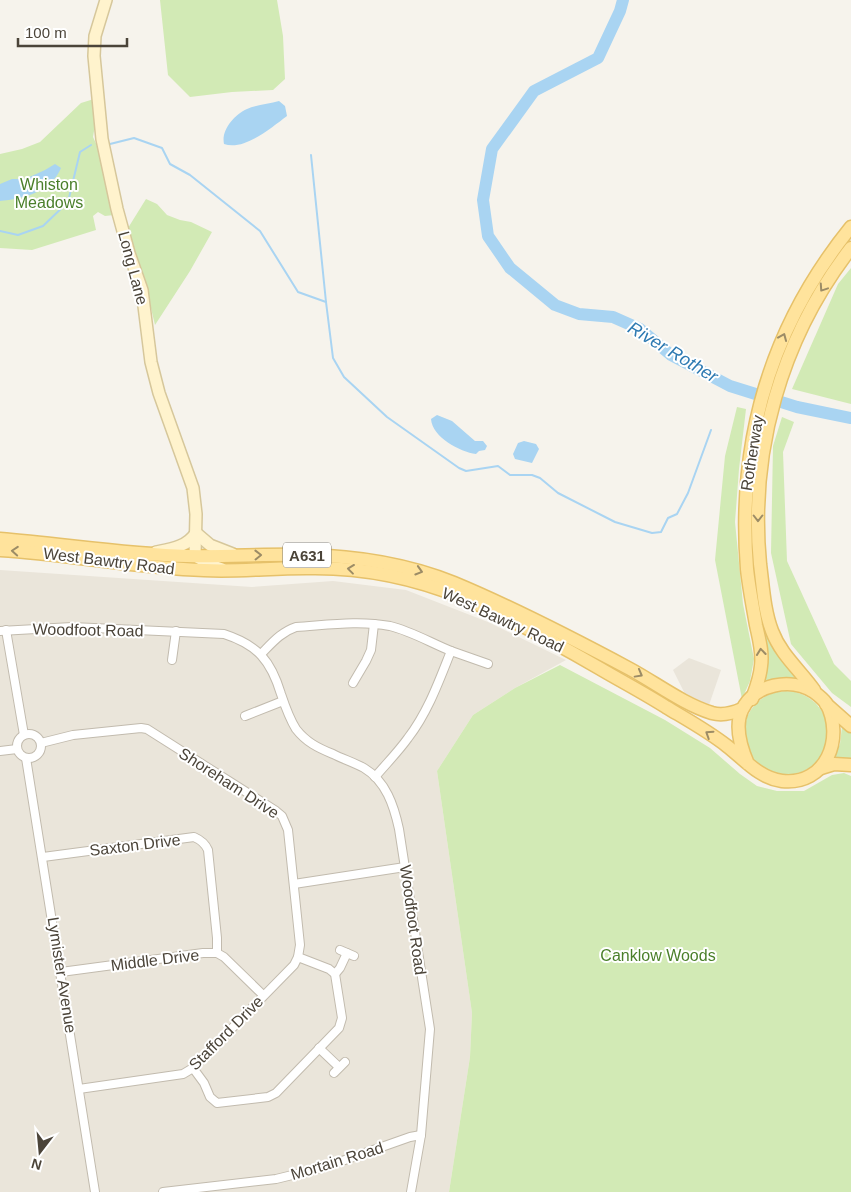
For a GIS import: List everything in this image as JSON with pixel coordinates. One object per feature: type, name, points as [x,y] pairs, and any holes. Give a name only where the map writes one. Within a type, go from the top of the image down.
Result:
[{"type":"main road","name":"Rotherway","points":[[752,699],[762,659],[747,571],[745,505],[748,467],[772,385],[783,337],[809,286],[851,227]]},
{"type":"main road","name":"Rotherway","points":[[772,385],[817,296],[851,248]]},
{"type":"main road","name":"Rotherway","points":[[763,416],[764,446],[758,501],[758,543],[767,616],[772,632],[784,654],[817,694]]},
{"type":"main road","name":"West Bawtry Road","points":[[0,539],[148,554],[195,556],[306,555],[383,563],[413,569],[446,580],[509,607],[682,699],[714,713],[729,714],[742,708]]},
{"type":"main road","name":"West Bawtry Road","points":[[0,550],[159,568],[207,571],[346,568],[414,580],[459,596],[510,619],[571,652],[666,706],[727,746],[748,764]]},
{"type":"main road","points":[[656,684],[656,692],[666,706]]},
{"type":"main road","points":[[851,726],[817,694],[801,686],[784,684],[769,686],[752,699],[742,708],[738,725],[741,745],[748,764],[768,777],[784,781],[794,781],[834,764],[851,765]]},
{"type":"main road","points":[[821,768],[828,757],[834,731],[826,704]]},
{"type":"street","name":"Long Lane","points":[[106,0],[95,36],[94,56],[102,138],[119,214],[142,290],[151,362],[158,393],[193,488],[196,514],[195,556]]},
{"type":"street","name":"A631","points":[[148,554],[177,548],[196,533]]},
{"type":"street","points":[[196,533],[204,541],[217,549],[239,556]]},
{"type":"street","name":"A631","points":[[195,556],[213,566],[231,570]]},
{"type":"street","points":[[261,654],[281,634],[296,627],[351,623],[374,624],[407,632],[451,651],[488,664]]},
{"type":"street","points":[[353,683],[370,650],[374,624]]},
{"type":"street","name":"Woodfoot Road","points":[[3,630],[72,627],[224,634],[252,646],[268,663],[276,678],[287,712],[296,728],[306,740],[314,746],[365,768],[375,777],[392,800],[396,812],[430,1029],[421,1135],[412,1192]]},
{"type":"street","points":[[3,630],[24,735]]},
{"type":"street","points":[[172,660],[176,631]]},
{"type":"street","points":[[375,777],[408,740],[421,720],[434,695],[451,651]]},
{"type":"street","points":[[245,716],[283,701]]},
{"type":"street","name":"Shoreham Drive","points":[[41,743],[73,735],[140,728],[147,729],[282,816],[288,830],[300,945],[298,957]]},
{"type":"street","points":[[24,735],[34,735],[41,743],[38,754],[34,757],[26,758],[17,749],[18,740],[24,735]]},
{"type":"street","points":[[0,751],[17,749]]},
{"type":"street","name":"Lymister Avenue","points":[[26,758],[95,1192]]},
{"type":"street","name":"Saxton Drive","points":[[43,857],[194,837],[200,840],[208,850],[217,953]]},
{"type":"street","points":[[294,884],[405,868]]},
{"type":"street","name":"Middle Drive","points":[[61,972],[203,953],[217,953],[224,956],[263,995]]},
{"type":"street","points":[[192,1068],[204,1083],[210,1097],[217,1103],[259,1098],[276,1093],[342,1024],[336,974],[347,953]]},
{"type":"street","points":[[298,957],[329,968],[336,974]]},
{"type":"street","name":"Stafford Drive","points":[[80,1089],[183,1074],[192,1068],[294,965],[298,957]]},
{"type":"street","points":[[320,1048],[339,1067]]},
{"type":"street","name":"Mortain Road","points":[[163,1192],[276,1179],[325,1168],[410,1137],[421,1135]]},
{"type":"shaded area","points":[[0,570],[252,587],[333,581],[406,590],[488,622],[566,660],[515,688],[473,715],[437,771],[472,1013],[470,1057],[449,1192],[0,1192]]},
{"type":"shaded area","points":[[689,658],[721,670],[709,705],[685,694],[673,670]]},
{"type":"green space","points":[[160,0],[277,0],[283,36],[285,79],[273,90],[190,97],[168,75]]},
{"type":"green space","name":"Whiston Meadows","points":[[94,99],[96,119],[93,137],[103,159],[114,215],[105,216],[98,212],[93,216],[96,230],[32,250],[0,248],[0,154],[22,149],[40,142],[81,103]]},
{"type":"green space","points":[[146,199],[157,204],[167,215],[191,222],[212,232],[190,271],[155,325],[145,283],[128,237],[128,228]]},
{"type":"green space","points":[[851,268],[851,404],[792,389],[838,284]]},
{"type":"green space","points":[[737,407],[746,409],[735,522],[743,604],[754,659],[750,681],[742,699],[715,560],[725,456]]},
{"type":"green space","points":[[782,417],[794,422],[783,452],[787,561],[834,664],[851,681],[851,707],[832,693],[791,644],[771,553],[773,446]]},
{"type":"green space","points":[[761,623],[764,623],[800,680],[762,684]]},
{"type":"green space","name":"Canklow Woods","points":[[560,665],[665,720],[710,748],[757,786],[777,791],[804,791],[832,775],[844,773],[851,776],[851,1192],[449,1192],[470,1057],[472,1013],[437,771],[473,715],[515,688]]},
{"type":"green space","points":[[786,691],[802,694],[816,703],[825,717],[828,733],[825,749],[816,763],[802,772],[786,775],[770,772],[756,763],[747,749],[744,733],[747,717],[756,703],[770,694]]},
{"type":"green space","points":[[842,726],[851,732],[851,761],[834,759],[840,744]]},
{"type":"water","points":[[279,101],[285,106],[287,116],[249,141],[232,145],[224,144],[224,133],[238,115],[251,108]]},
{"type":"water","points":[[55,164],[61,168],[50,183],[43,188],[27,196],[0,201],[0,184],[12,179],[25,179]]},
{"type":"water","points":[[437,415],[452,421],[475,441],[483,441],[487,446],[485,450],[479,451],[476,454],[470,453],[455,447],[441,437],[436,432],[431,419]]},
{"type":"water","points":[[524,441],[536,444],[539,449],[532,463],[515,459],[513,454],[518,443]]},
{"type":"waterway","name":"River Rother","points":[[623,0],[620,11],[598,58],[534,91],[492,149],[483,200],[488,236],[510,268],[555,305],[579,314],[613,317],[640,329],[671,355],[730,386],[797,407],[851,418]]},
{"type":"waterway","points":[[110,144],[134,138],[162,148],[170,164],[190,175],[260,231],[298,292],[326,302],[333,358],[344,377],[387,417],[459,468],[466,471],[498,466],[510,475],[532,475],[540,478],[558,493],[615,522],[652,533],[661,532],[668,518],[677,514],[688,493],[711,430]]},
{"type":"waterway","points":[[0,231],[18,235],[43,226],[68,202],[80,152],[91,145]]},
{"type":"waterway","points":[[311,155],[326,302]]}]
